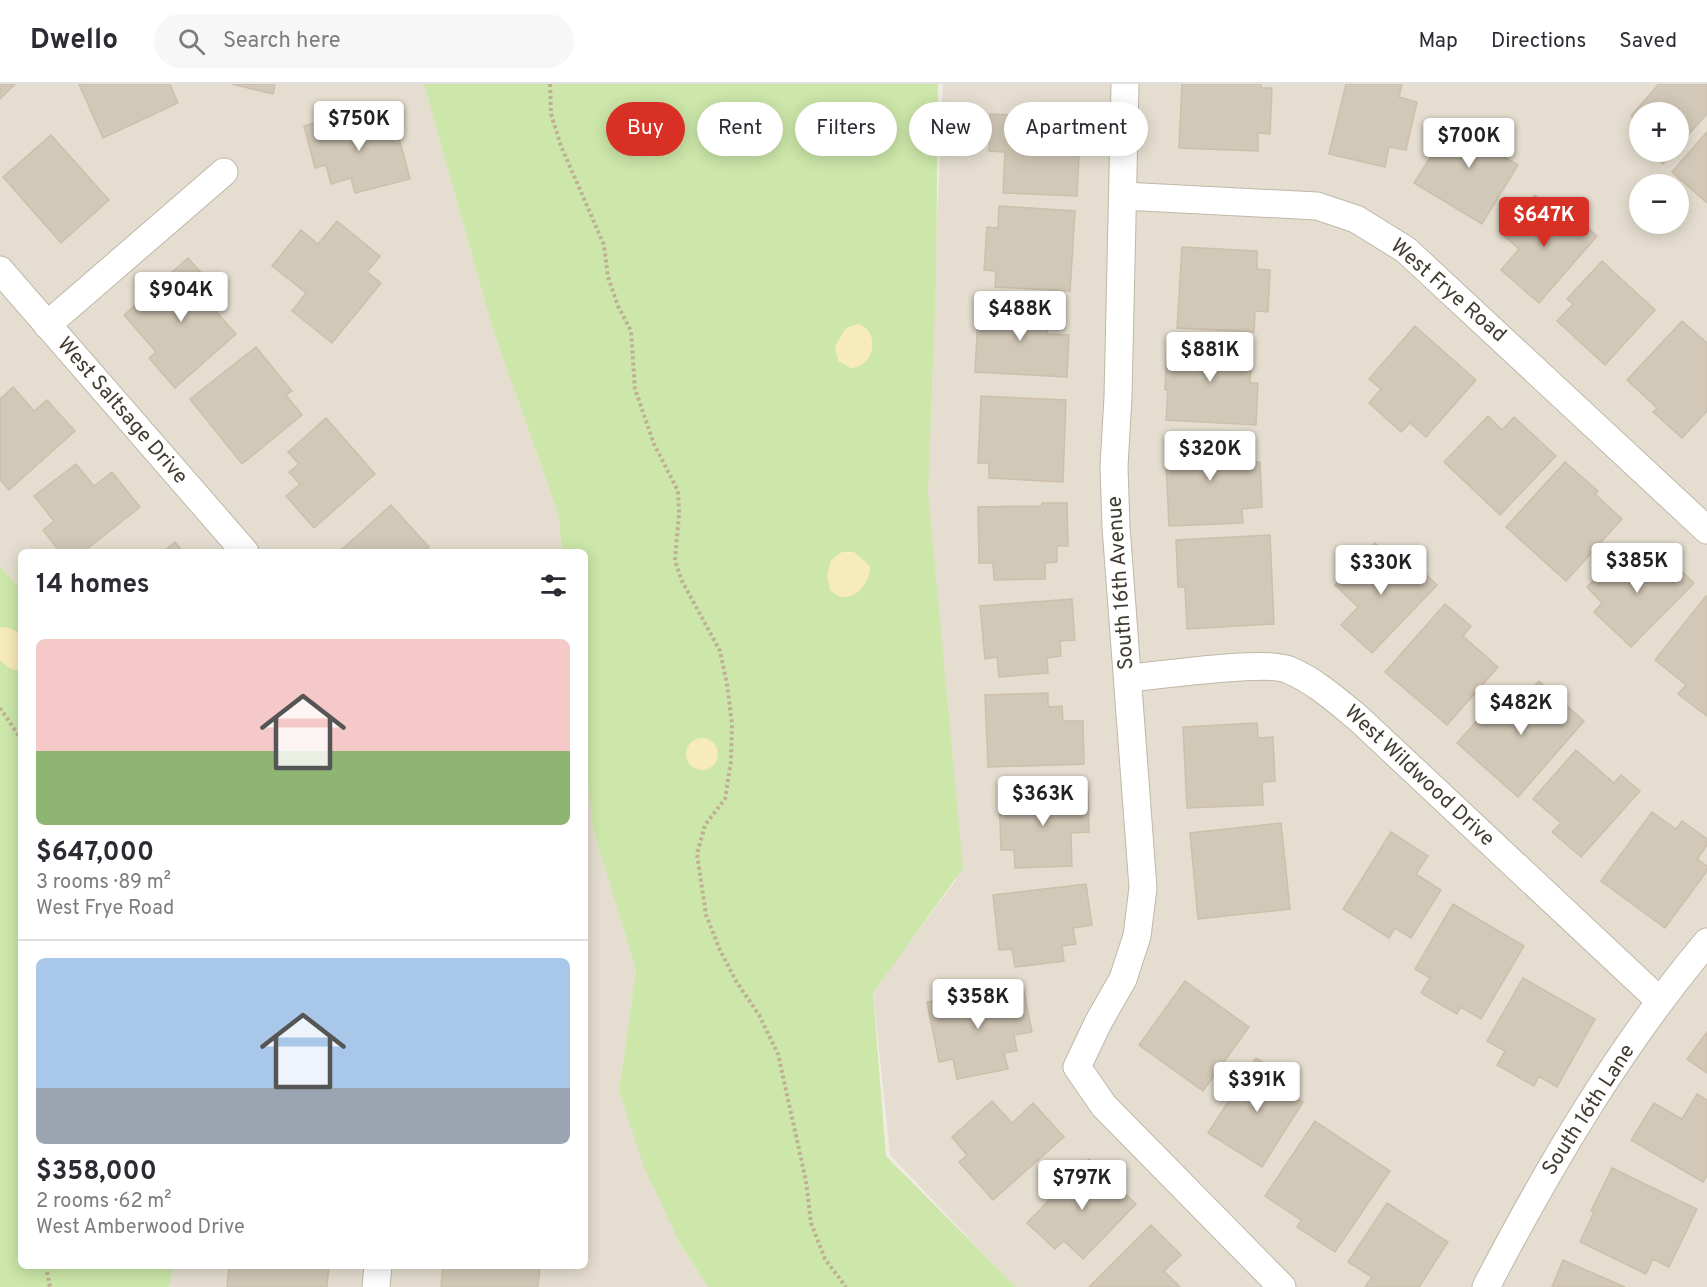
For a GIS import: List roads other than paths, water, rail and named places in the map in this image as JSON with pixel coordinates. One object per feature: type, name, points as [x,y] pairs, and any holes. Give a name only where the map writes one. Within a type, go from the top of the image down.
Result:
[{"type":"street","name":"South 16th Avenue","points":[[1125,84],[1124,196],[1114,466],[1116,527],[1143,888],[1137,936],[1124,979],[1099,1021],[1077,1067],[1104,1106],[1282,1287]]},
{"type":"street","points":[[47,325],[224,172]]},
{"type":"street","name":"West Frye Road","points":[[1124,196],[1317,206],[1356,219],[1406,250],[1707,530]]},
{"type":"street","name":"West Saltsage Drive","points":[[0,270],[242,549]]},
{"type":"street","name":"West Wildwood Drive","points":[[1128,678],[1253,667],[1287,668],[1317,685],[1358,717],[1660,1001]]},
{"type":"street","name":"South 16th Lane","points":[[1486,1287],[1531,1200],[1573,1131],[1660,1001],[1707,942]]},
{"type":"street","points":[[376,1287],[378,1269]]}]
